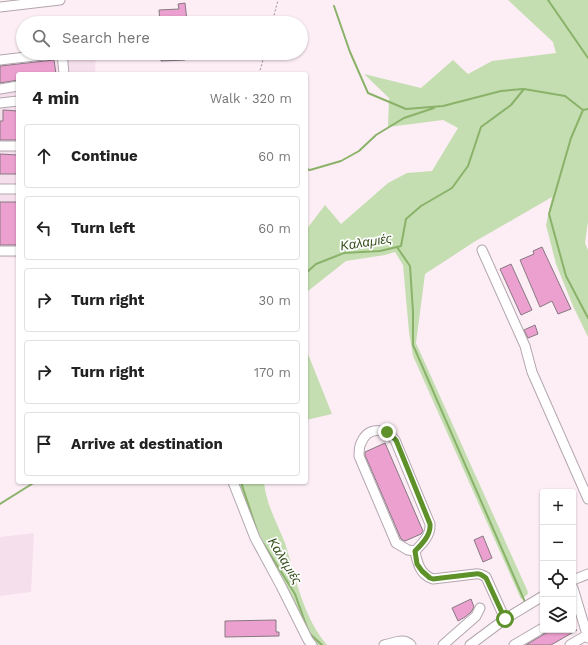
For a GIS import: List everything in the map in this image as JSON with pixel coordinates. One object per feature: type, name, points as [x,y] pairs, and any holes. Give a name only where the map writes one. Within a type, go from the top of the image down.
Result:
[{"type":"street","points":[[0,7],[60,0]]},
{"type":"street","points":[[0,60],[16,58]]},
{"type":"street","points":[[62,60],[64,72]]},
{"type":"street","points":[[0,89],[16,86]]},
{"type":"street","points":[[0,103],[16,100]]},
{"type":"street","points":[[0,146],[16,146]]},
{"type":"street","points":[[0,189],[16,189]]},
{"type":"street","points":[[0,250],[16,251]]},
{"type":"street","points":[[482,250],[525,346],[532,372],[588,499]]},
{"type":"street","points":[[375,430],[387,432],[396,440],[430,524],[426,538],[415,551],[408,550],[396,543],[359,456],[361,442],[365,436],[375,430]]},
{"type":"street","points":[[234,484],[255,538],[312,645]]},
{"type":"street","points":[[415,551],[417,564],[430,578],[433,579],[479,573],[483,575],[486,578],[505,619]]},
{"type":"street","points":[[576,579],[588,574]]},
{"type":"street","points":[[470,645],[505,619],[541,597]]},
{"type":"street","points":[[570,645],[588,636],[576,605]]},
{"type":"street","points":[[443,645],[476,616],[480,608]]},
{"type":"street","points":[[514,645],[540,630]]},
{"type":"street","points":[[384,645],[402,640],[407,641],[411,645]]},
{"type":"path","points":[[274,16],[278,0]]},
{"type":"path","points":[[260,72],[263,60]]},
{"type":"shaded area","points":[[16,55],[16,60],[96,60],[95,72],[16,72],[16,258],[0,257],[0,57]]},
{"type":"shaded area","points":[[34,533],[31,592],[0,596],[0,537]]},
{"type":"green space","points":[[508,0],[588,0],[588,222],[585,243],[588,250],[588,337],[573,306],[556,264],[546,225],[552,197],[474,242],[425,274],[416,343],[528,592],[527,595],[521,599],[413,356],[409,332],[403,265],[395,252],[346,261],[308,291],[308,227],[325,205],[341,224],[388,183],[407,173],[432,171],[458,128],[443,120],[388,127],[389,98],[364,74],[421,88],[453,60],[468,74],[492,61],[556,53],[553,42]]},
{"type":"green space","points":[[308,354],[332,414],[308,420]]},
{"type":"green space","points":[[239,484],[264,484],[269,506],[285,543],[306,610],[319,634],[327,645],[317,645],[259,540]]},
{"type":"building","points":[[185,3],[186,16],[159,16],[159,10],[179,9],[178,4]]},
{"type":"building","points":[[54,60],[56,72],[16,72],[16,80],[0,83],[0,66]]},
{"type":"building","points":[[161,60],[185,60],[161,61]]},
{"type":"building","points":[[3,110],[16,111],[16,140],[0,140],[0,121],[3,121]]},
{"type":"building","points":[[0,154],[16,155],[16,174],[0,174]]},
{"type":"building","points":[[0,202],[16,202],[16,245],[0,245]]},
{"type":"building","points":[[542,247],[571,309],[558,314],[552,301],[540,307],[520,260],[534,254],[533,251]]},
{"type":"building","points":[[511,264],[532,310],[521,315],[500,269]]},
{"type":"building","points":[[535,325],[538,334],[528,338],[524,330]]},
{"type":"building","points":[[385,443],[423,531],[421,534],[405,541],[401,539],[365,455],[365,452]]},
{"type":"building","points":[[483,536],[492,558],[483,562],[474,540]]},
{"type":"building","points":[[471,599],[474,607],[471,612],[458,621],[452,608]]},
{"type":"building","points":[[276,620],[276,632],[279,632],[279,636],[225,637],[225,621]]},
{"type":"building","points":[[546,633],[572,633],[551,645],[526,645]]},
{"type":"waterway","points":[[548,0],[588,58]]},
{"type":"waterway","points":[[334,6],[350,52],[368,93],[406,109],[443,106],[501,91],[523,89]]},
{"type":"waterway","name":"Καλαμιές","points":[[308,271],[316,264],[344,253],[380,251],[401,246],[406,219],[421,206],[452,188],[468,166],[481,127],[511,105],[524,89],[565,96],[583,110],[571,138],[549,214],[566,276],[588,318]]},
{"type":"waterway","points":[[308,170],[341,161],[359,151],[376,135],[404,118],[434,108]]},
{"type":"waterway","name":"Καλαμιές","points":[[583,110],[588,109]]},
{"type":"waterway","points":[[397,247],[410,266],[413,312],[413,345],[525,602]]},
{"type":"waterway","name":"Καλαμιές","points":[[0,504],[32,484]]},
{"type":"waterway","name":"Καλαμιές","points":[[242,484],[258,534]]},
{"type":"waterway","name":"Καλαμιές","points":[[263,543],[295,594],[309,633],[322,645]]},
{"type":"route","points":[[387,432],[396,440],[430,524],[426,538],[415,551],[417,564],[426,575],[433,579],[479,573],[483,575],[486,578],[505,619]]}]
